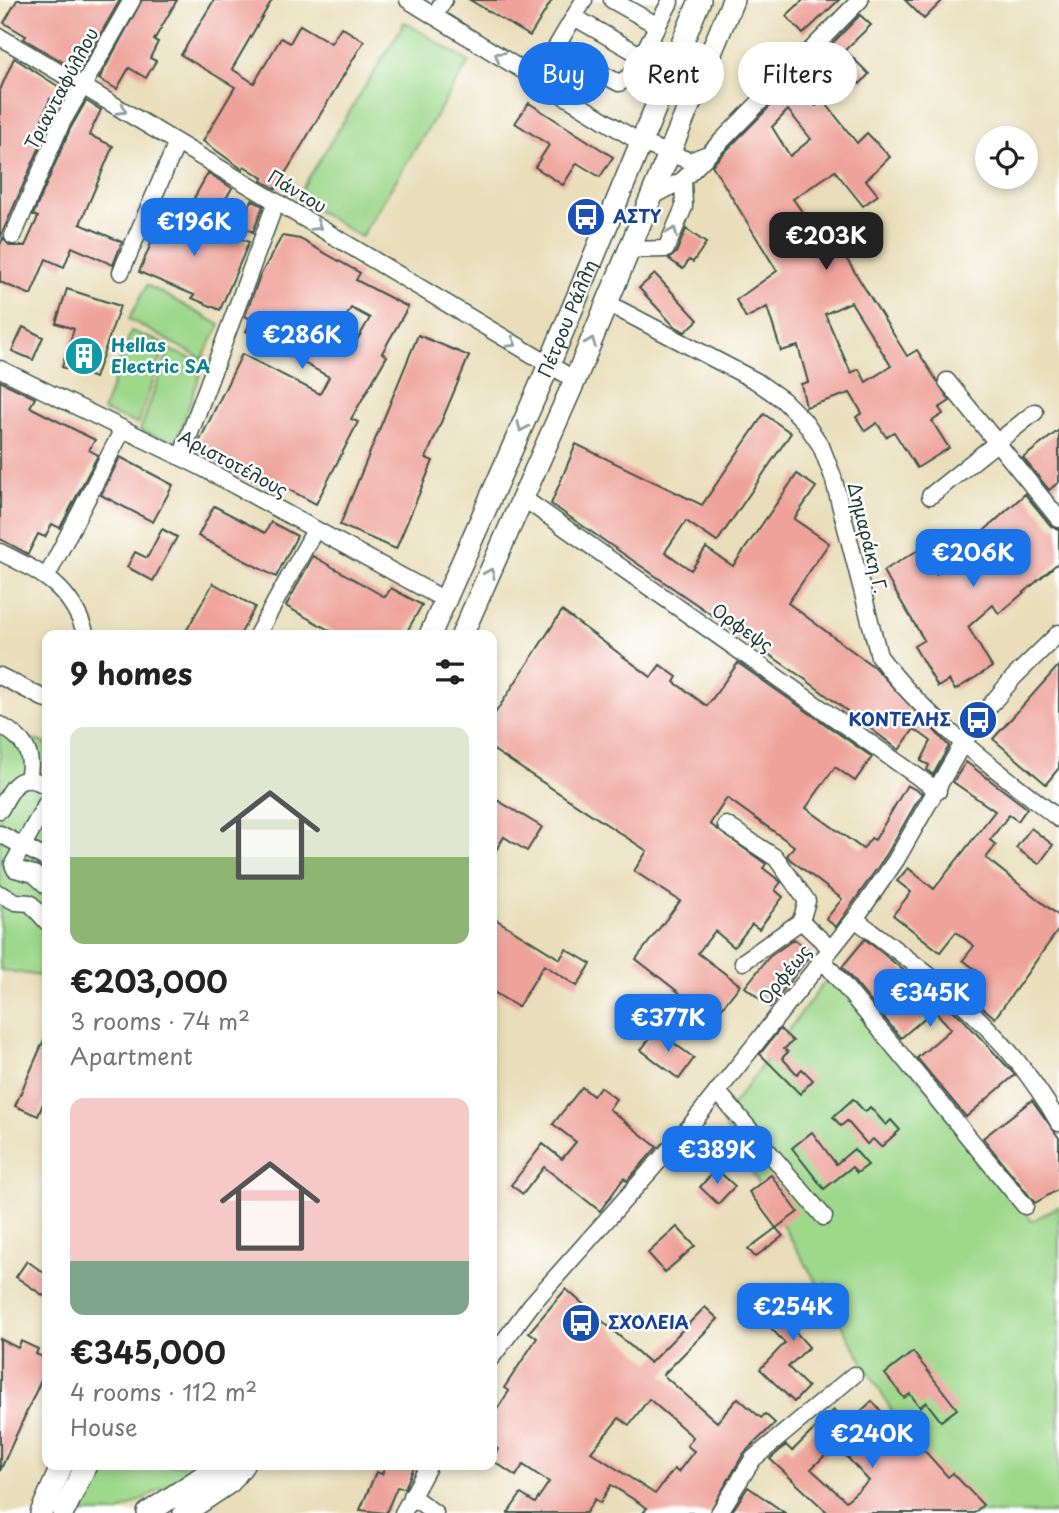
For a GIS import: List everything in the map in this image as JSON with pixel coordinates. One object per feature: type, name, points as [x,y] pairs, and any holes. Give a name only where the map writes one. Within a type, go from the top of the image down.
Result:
[{"type":"main road","name":"Πέτρου Ράλλη","points":[[432,630],[549,365],[701,0]]},
{"type":"main road","name":"Πέτρου Ράλλη","points":[[464,630],[575,380],[733,0]]},
{"type":"main road","points":[[54,1507],[60,1470]]},
{"type":"main road","points":[[54,1507],[82,1470]]},
{"type":"main road","points":[[148,1513],[212,1470]]},
{"type":"main road","points":[[184,1513],[230,1482],[239,1470]]},
{"type":"street","name":"Τριανταφύλλου","points":[[13,236],[61,124],[132,0]]},
{"type":"street","points":[[408,0],[518,68]]},
{"type":"street","points":[[434,16],[444,0]]},
{"type":"street","points":[[559,42],[584,0]]},
{"type":"street","points":[[612,0],[660,22],[689,27]]},
{"type":"street","points":[[650,198],[682,180],[860,0]]},
{"type":"street","points":[[649,42],[672,1]]},
{"type":"street","points":[[574,17],[623,44]]},
{"type":"street","name":"Πάντου","points":[[0,37],[575,380]]},
{"type":"street","points":[[579,105],[641,143],[668,154],[690,161],[705,155]]},
{"type":"street","points":[[121,272],[177,143]]},
{"type":"street","points":[[629,250],[666,249],[684,207],[682,180]]},
{"type":"street","points":[[181,457],[276,202]]},
{"type":"street","name":"Δημαράκη Γ.","points":[[607,303],[756,381],[783,400],[804,421],[821,446],[833,477],[879,656],[892,675],[963,743],[1059,819]]},
{"type":"street","name":"Αριστοτέλους","points":[[0,369],[181,457],[445,600]]},
{"type":"street","points":[[947,381],[1059,519]]},
{"type":"street","points":[[930,496],[1035,412]]},
{"type":"street","points":[[47,576],[123,429]]},
{"type":"street","name":"Ορφεψς","points":[[523,498],[938,791]]},
{"type":"street","points":[[260,630],[315,530]]},
{"type":"street","points":[[0,552],[47,576],[68,597],[84,630]]},
{"type":"street","name":"Ορφέως","points":[[497,1350],[531,1305],[717,1091],[855,919],[938,791],[963,743],[1014,677],[1059,633]]},
{"type":"street","points":[[0,676],[42,697]]},
{"type":"street","points":[[0,725],[12,731],[26,746],[31,762],[28,778],[14,786],[0,810]]},
{"type":"street","points":[[28,778],[42,784]]},
{"type":"street","points":[[42,811],[13,867],[34,874],[42,881]]},
{"type":"street","points":[[726,825],[776,858],[807,901],[801,922],[743,962]]},
{"type":"street","points":[[0,826],[42,856]]},
{"type":"street","points":[[0,834],[42,849]]},
{"type":"street","points":[[0,894],[16,902],[30,903],[42,919]]},
{"type":"street","points":[[855,919],[946,988],[999,1036],[1042,1093],[1059,1123]]},
{"type":"street","points":[[801,922],[1025,1206]]},
{"type":"street","points":[[717,1091],[824,1217]]},
{"type":"street","points":[[719,1513],[753,1459],[854,1375]]},
{"type":"street","points":[[403,1513],[426,1470]]},
{"type":"street","points":[[411,1496],[435,1513]]},
{"type":"green space","points":[[405,22],[469,62],[361,237],[296,198]]},
{"type":"green space","points":[[147,285],[220,325],[202,359],[129,319]]},
{"type":"green space","points":[[131,331],[166,344],[138,424],[103,411]]},
{"type":"green space","points":[[169,350],[204,363],[176,443],[140,431]]},
{"type":"green space","points":[[0,728],[42,742],[42,976],[0,970]]},
{"type":"green space","points":[[833,971],[1032,1221],[1059,1206],[1059,1513],[957,1513],[968,1501],[903,1430],[721,1120]]},
{"type":"green space","points":[[100,1470],[194,1470],[118,1513],[78,1513]]},
{"type":"building","points":[[17,0],[120,0],[81,68],[76,65],[75,69],[24,39],[26,36],[4,23]]},
{"type":"building","points":[[142,0],[177,0],[154,40],[158,42],[150,58],[156,61],[146,78],[129,68],[117,89],[99,79]]},
{"type":"building","points":[[214,0],[272,0],[232,69],[254,83],[281,38],[290,43],[300,25],[331,43],[341,27],[364,41],[276,189],[203,141],[235,87],[181,55]]},
{"type":"building","points":[[470,0],[552,0],[530,36]]},
{"type":"building","points":[[803,0],[839,0],[803,34],[786,16]]},
{"type":"building","points":[[905,0],[943,0],[924,19]]},
{"type":"building","points":[[860,15],[871,25],[853,42],[834,42]]},
{"type":"building","points":[[14,58],[67,92],[60,104],[50,99],[38,129],[46,133],[0,238],[0,90]]},
{"type":"building","points":[[857,62],[869,74],[860,84],[857,81]]},
{"type":"building","points":[[86,101],[101,110],[89,135],[113,146],[80,224],[122,242],[113,265],[72,247],[64,267],[46,259],[31,295],[0,282],[0,245],[3,238],[10,246],[25,246],[38,217],[33,215],[70,129]]},
{"type":"building","points":[[528,105],[532,105],[613,157],[600,177],[577,163],[563,185],[535,167],[549,145],[515,123]]},
{"type":"building","points":[[771,105],[827,105],[857,143],[867,133],[890,157],[866,180],[878,195],[863,206],[835,171],[793,199],[822,240],[831,234],[907,356],[917,350],[950,401],[939,408],[943,414],[932,421],[949,448],[917,468],[894,432],[886,437],[877,423],[865,431],[856,417],[862,413],[850,393],[806,407],[801,384],[808,382],[798,346],[781,351],[767,307],[746,318],[736,300],[777,271],[712,165]],"holes":[[[788,110],[811,139],[790,156],[772,127]],[[851,302],[891,366],[866,382],[859,369],[851,373],[825,314]]]},
{"type":"building","points":[[208,173],[232,188],[218,212],[194,198]]},
{"type":"building","points":[[252,200],[263,206],[253,232],[240,225]]},
{"type":"building","points":[[166,208],[249,242],[220,310],[192,298],[194,295],[139,272]]},
{"type":"building","points":[[686,229],[706,243],[693,262],[689,260],[683,269],[669,259],[676,253]]},
{"type":"building","points":[[282,236],[300,239],[360,273],[356,280],[408,307],[382,353],[387,356],[351,419],[358,422],[316,504],[263,476],[259,483],[195,450],[242,354],[320,394],[329,377],[246,331],[252,320],[245,316],[260,276]],"holes":[[[351,308],[370,318],[350,352],[332,342]]]},
{"type":"building","points":[[655,274],[698,320],[685,332],[674,326],[639,288]]},
{"type":"building","points":[[67,289],[120,306],[95,378],[62,367],[74,329],[56,323]]},
{"type":"building","points":[[23,327],[43,337],[33,360],[12,351]]},
{"type":"building","points":[[418,335],[469,356],[426,458],[433,461],[396,549],[340,525]]},
{"type":"building","points":[[0,381],[35,398],[30,407],[95,440],[89,450],[98,455],[60,528],[52,524],[45,537],[38,534],[28,554],[0,539]]},
{"type":"building","points":[[764,414],[791,433],[717,542],[686,521],[665,552],[691,570],[706,548],[733,566],[797,474],[816,487],[794,519],[829,543],[788,603],[874,667],[949,746],[933,775],[927,770],[929,765],[921,761],[931,741],[914,729],[899,750],[806,680],[551,504],[576,444],[702,505]]},
{"type":"building","points":[[1059,430],[1059,482],[1049,490],[1023,458]]},
{"type":"building","points":[[120,457],[173,485],[153,522],[101,495]]},
{"type":"building","points":[[1025,494],[1051,526],[1059,529],[1059,562],[999,614],[993,605],[968,627],[992,667],[955,690],[949,680],[938,687],[914,646],[924,640],[883,571],[920,549],[936,574]]},
{"type":"building","points":[[214,506],[265,533],[271,522],[297,536],[276,577],[198,536]]},
{"type":"building","points":[[162,529],[177,537],[153,581],[127,567],[135,552],[147,558]]},
{"type":"building","points":[[313,556],[385,597],[391,588],[422,605],[408,630],[329,630],[286,606]]},
{"type":"building","points":[[213,583],[255,607],[243,630],[187,630]]},
{"type":"building","points":[[562,611],[651,677],[660,665],[677,677],[674,682],[707,706],[738,663],[872,757],[855,781],[835,767],[806,808],[863,849],[871,838],[875,840],[907,785],[922,793],[887,854],[836,927],[826,919],[842,899],[787,856],[794,846],[727,798],[710,824],[766,864],[763,868],[781,882],[775,890],[783,897],[759,929],[752,924],[734,947],[715,931],[698,953],[740,985],[713,1019],[636,959],[680,901],[634,871],[647,851],[497,752],[497,710]]},
{"type":"building","points":[[1059,665],[1059,768],[1046,784],[993,739]]},
{"type":"building","points":[[966,762],[1027,808],[1018,821],[1009,815],[990,840],[996,845],[986,858],[1059,916],[1059,929],[995,1018],[961,989],[976,970],[963,960],[974,946],[956,932],[940,952],[893,915],[911,892],[897,881],[908,868],[934,889],[995,811],[953,782]]},
{"type":"building","points":[[497,800],[542,827],[527,851],[504,837],[497,849]]},
{"type":"building","points":[[1031,828],[1053,845],[1039,864],[1016,848]]},
{"type":"building","points":[[497,920],[560,959],[566,949],[591,964],[577,986],[544,965],[518,1007],[497,994]]},
{"type":"building","points":[[794,939],[812,953],[770,1007],[745,987],[769,957]]},
{"type":"building","points":[[865,939],[961,1017],[1015,1075],[966,1117],[917,1058],[951,1029],[934,1010],[901,1038],[842,967]]},
{"type":"building","points":[[780,1029],[793,1041],[784,1049],[788,1052],[782,1058],[797,1074],[802,1069],[813,1080],[800,1094],[760,1054]]},
{"type":"building","points":[[656,1030],[694,1058],[679,1079],[641,1050]]},
{"type":"building","points":[[42,1044],[42,1106],[38,1116],[15,1106]]},
{"type":"building","points":[[582,1087],[593,1096],[600,1087],[616,1099],[609,1109],[657,1147],[627,1181],[624,1178],[600,1211],[544,1167],[523,1194],[511,1185],[543,1144],[562,1159],[576,1142],[553,1124]]},
{"type":"building","points":[[853,1099],[865,1112],[870,1107],[886,1125],[891,1120],[900,1130],[881,1147],[873,1139],[867,1144],[847,1121],[841,1126],[833,1117]]},
{"type":"building","points":[[1032,1100],[1059,1138],[1059,1189],[1035,1203],[983,1138]]},
{"type":"building","points":[[812,1132],[836,1164],[854,1149],[868,1165],[857,1173],[852,1167],[824,1189],[792,1148]]},
{"type":"building","points":[[716,1169],[735,1186],[718,1204],[700,1187]]},
{"type":"building","points":[[771,1175],[798,1212],[776,1228],[749,1192]]},
{"type":"building","points":[[677,1227],[695,1246],[665,1272],[648,1253]]},
{"type":"building","points":[[776,1228],[783,1236],[755,1257],[748,1249]]},
{"type":"building","points":[[27,1261],[42,1272],[42,1295],[16,1277]]},
{"type":"building","points":[[824,1281],[834,1293],[792,1328],[809,1347],[788,1367],[808,1387],[794,1402],[760,1369],[785,1343],[769,1326]]},
{"type":"building","points":[[566,1289],[650,1363],[705,1307],[718,1319],[663,1375],[717,1422],[738,1398],[761,1418],[765,1414],[775,1423],[744,1453],[709,1513],[643,1513],[647,1508],[611,1485],[600,1503],[595,1499],[586,1513],[508,1513],[521,1494],[535,1503],[549,1482],[523,1465],[516,1476],[497,1463],[497,1409],[509,1391],[504,1388],[537,1338],[529,1332]],"holes":[[[649,1399],[693,1437],[687,1446],[694,1451],[678,1472],[674,1469],[655,1494],[591,1452],[619,1418],[629,1425]]]},
{"type":"building","points":[[0,1339],[18,1348],[21,1341],[38,1349],[36,1354],[42,1357],[42,1378],[0,1471]]},
{"type":"building","points":[[913,1352],[957,1409],[941,1421],[926,1402],[920,1407],[910,1394],[904,1398],[885,1374]]},
{"type":"building","points":[[872,1401],[911,1445],[916,1441],[948,1477],[953,1473],[983,1505],[974,1513],[828,1513],[770,1459],[786,1445],[792,1451],[834,1410],[847,1424]],"holes":[[[836,1445],[869,1481],[846,1501],[811,1469]]]},
{"type":"building","points":[[384,1470],[413,1470],[405,1488],[397,1487],[386,1513],[360,1510],[376,1472],[382,1474]]},
{"type":"building","points":[[748,1487],[785,1513],[731,1513]]},
{"type":"place","name":"ΑΣΤΥ","points":[[586,217]]},
{"type":"place","name":"Hellas Electric SA","points":[[84,356]]},
{"type":"place","name":"ΚΟΝΤΕΛΗΣ","points":[[978,720]]},
{"type":"place","name":"ΣΧΟΛΕΙΑ","points":[[581,1323]]}]
